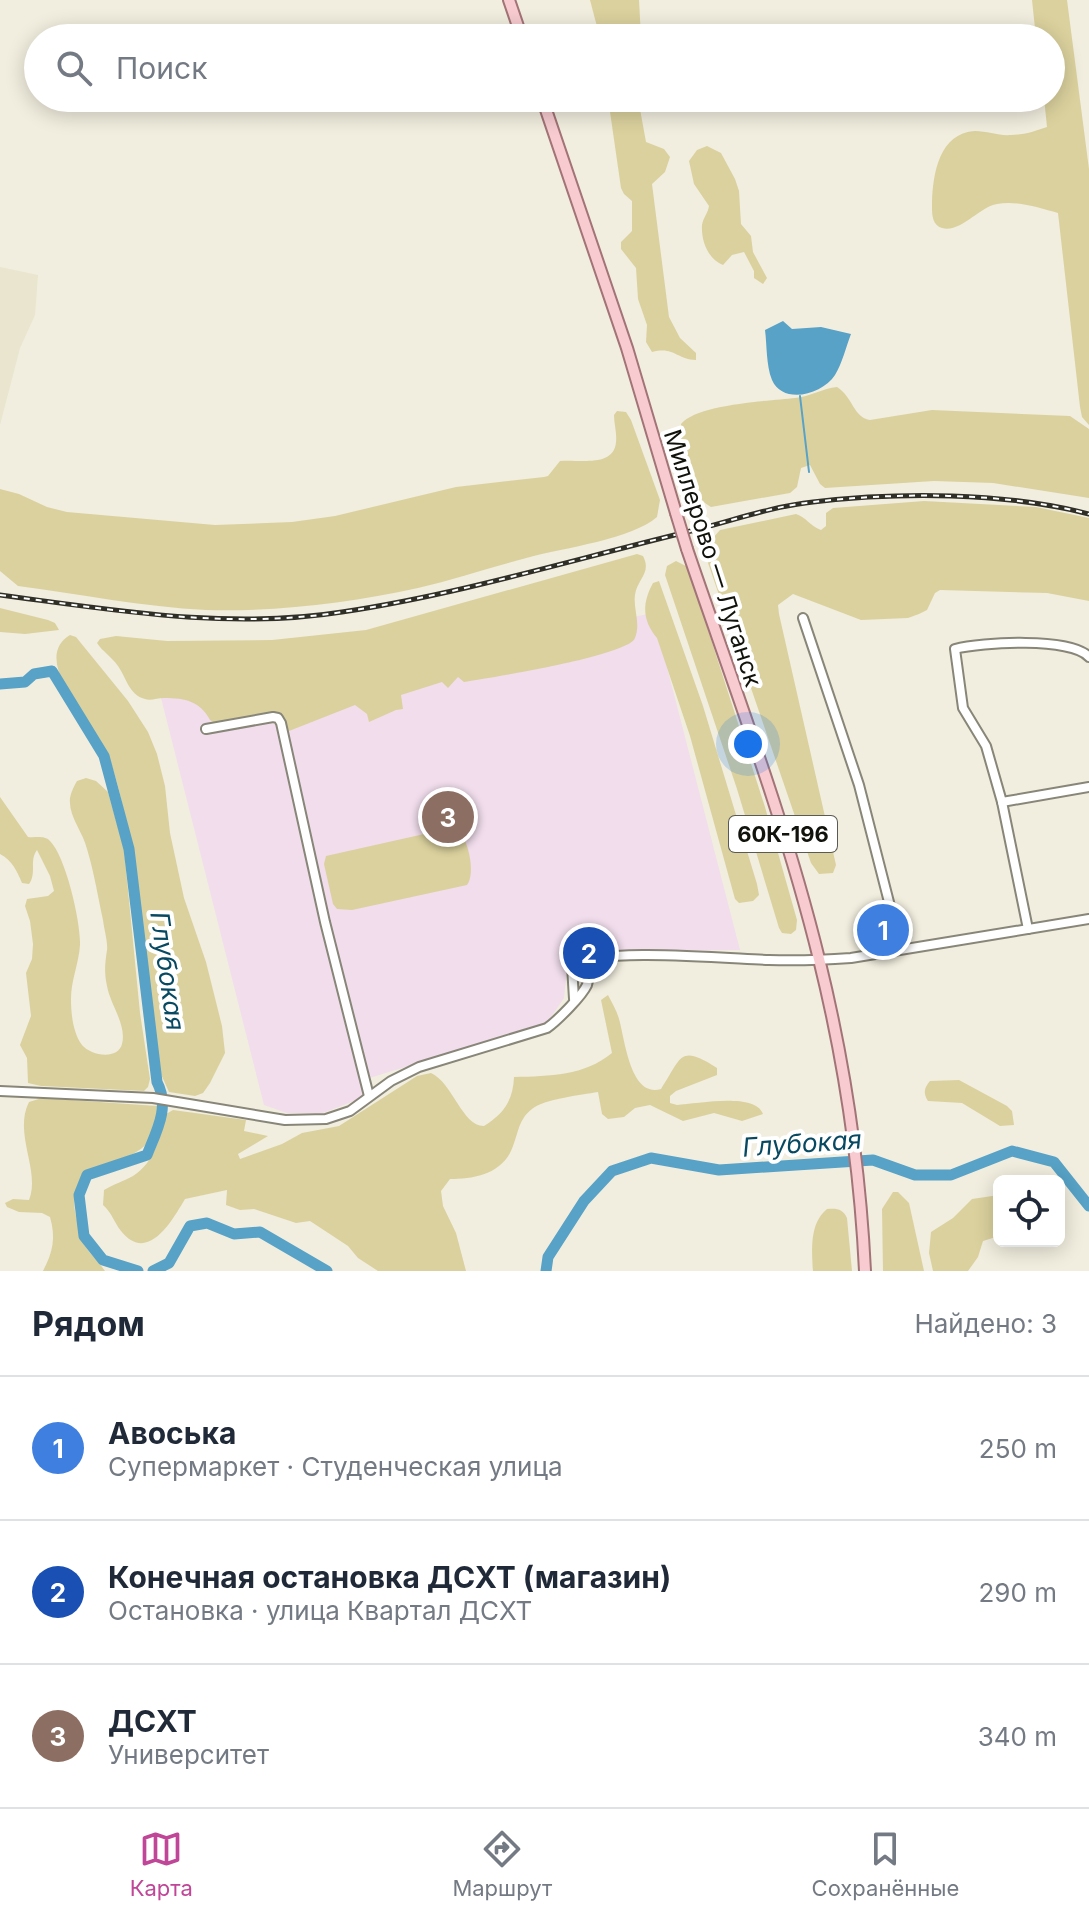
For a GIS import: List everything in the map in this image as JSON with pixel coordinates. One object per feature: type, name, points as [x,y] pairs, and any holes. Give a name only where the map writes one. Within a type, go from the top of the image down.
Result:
[{"type":"main road","points":[[509,0],[517,24]]},
{"type":"main road","name":"Миллерово — Луганск","points":[[547,112],[627,348],[687,549],[781,827],[820,960],[850,1128],[865,1271]]},
{"type":"street","points":[[803,618],[859,785],[901,949]]},
{"type":"street","points":[[1028,929],[1002,802],[986,746],[963,708],[955,649],[984,644],[1057,646],[1076,648],[1089,657]]},
{"type":"street","points":[[206,729],[273,717],[281,723],[369,1096]]},
{"type":"street","points":[[1002,802],[1089,787]]},
{"type":"street","points":[[574,1000],[572,966],[586,959],[646,956],[820,960],[1089,919]]},
{"type":"street","points":[[0,1091],[153,1098],[292,1120],[332,1118],[350,1111],[369,1096],[419,1067],[547,1028],[561,1016],[588,982],[586,959]]},
{"type":"shaded area","points":[[590,0],[639,0],[640,24],[596,24]]},
{"type":"shaded area","points":[[1032,0],[1067,0],[1089,169],[1089,425],[1082,417],[1080,407],[1058,213],[1020,204],[997,204],[949,229],[938,226],[932,214],[940,157],[953,139],[975,131],[1002,135],[1029,132],[1047,127],[1045,112],[1065,112],[1065,24],[1035,24]]},
{"type":"shaded area","points":[[610,112],[641,112],[646,142],[664,149],[670,157],[665,172],[652,184],[669,317],[680,338],[696,353],[696,360],[665,351],[652,352],[646,342],[647,325],[638,299],[636,268],[621,249],[621,242],[632,231],[632,201],[621,188]]},
{"type":"shaded area","points":[[707,146],[721,153],[735,179],[741,224],[751,236],[753,252],[767,278],[763,284],[754,278],[754,271],[744,252],[732,255],[723,265],[706,249],[702,225],[709,206],[694,184],[689,161],[697,150]]},
{"type":"shaded area","points":[[0,267],[38,275],[35,315],[20,348],[0,425]]},
{"type":"shaded area","points":[[837,387],[860,415],[870,420],[932,410],[1070,416],[1089,429],[1089,498],[993,483],[934,481],[825,488],[810,465],[801,468],[797,487],[790,493],[711,507],[694,491],[682,447],[681,424],[689,417],[717,408],[801,397]]},
{"type":"shaded area","points":[[617,411],[626,412],[631,420],[660,500],[657,517],[646,525],[597,542],[392,593],[259,610],[182,608],[18,586],[0,571],[0,489],[67,512],[215,525],[292,522],[335,516],[456,487],[544,477],[560,461],[602,459],[614,450],[614,415]]},
{"type":"shaded area","points":[[924,501],[1036,507],[1089,518],[1089,601],[1047,593],[940,590],[935,593],[927,610],[919,614],[908,618],[861,620],[793,594],[778,605],[836,865],[833,873],[819,874],[811,863],[707,560],[712,539],[720,530],[796,514],[821,530],[826,526],[826,513],[833,508]]},
{"type":"shaded area","points":[[637,554],[643,556],[646,567],[635,595],[637,632],[627,645],[584,659],[527,671],[464,682],[458,677],[448,688],[442,682],[401,695],[403,709],[369,722],[367,714],[355,705],[289,731],[282,715],[215,723],[191,702],[140,697],[132,690],[116,663],[97,643],[100,639],[116,636],[167,641],[272,640],[366,630]]},
{"type":"shaded area","points":[[676,561],[686,566],[690,574],[765,807],[797,920],[796,930],[791,934],[782,933],[779,928],[737,789],[665,575],[667,566]]},
{"type":"shaded area","points":[[659,581],[703,706],[757,884],[759,895],[753,901],[739,903],[735,899],[690,736],[657,638],[648,625],[645,611],[647,598],[653,583]]},
{"type":"shaded area","points":[[0,608],[48,620],[55,623],[59,630],[25,634],[0,632]]},
{"type":"shaded area","points":[[653,613],[740,950],[593,951],[568,959],[564,998],[547,1023],[363,1080],[365,1091],[359,1099],[323,1113],[287,1113],[264,1105],[154,670],[350,674]]},
{"type":"shaded area","points":[[70,635],[76,637],[128,701],[148,732],[157,754],[184,898],[206,962],[222,1026],[225,1053],[210,1083],[203,1093],[195,1096],[169,1092],[160,1072],[132,857],[121,797],[103,744],[70,695],[57,661],[59,647]]},
{"type":"shaded area","points":[[86,778],[96,781],[108,792],[124,849],[140,1013],[150,1079],[144,1091],[28,1083],[27,1058],[20,1045],[31,1016],[26,973],[32,959],[33,944],[25,906],[27,899],[48,896],[54,891],[37,850],[29,884],[22,883],[11,863],[0,854],[0,797],[28,837],[43,837],[50,841],[67,875],[80,935],[71,999],[76,1035],[86,1049],[104,1055],[120,1049],[122,1044],[122,1029],[106,981],[107,943],[94,876],[70,805],[77,781]]},
{"type":"shaded area","points":[[457,828],[467,847],[471,872],[467,885],[352,910],[337,909],[333,904],[324,864],[326,856]]},
{"type":"shaded area","points":[[608,995],[618,1016],[631,1065],[642,1085],[661,1089],[678,1062],[688,1056],[695,1057],[717,1068],[717,1075],[676,1091],[670,1096],[670,1103],[738,1101],[758,1107],[763,1114],[742,1121],[714,1113],[683,1121],[650,1105],[635,1108],[624,1117],[608,1119],[602,1114],[598,1092],[538,1106],[523,1118],[510,1153],[499,1166],[475,1177],[450,1179],[441,1191],[443,1206],[456,1233],[466,1271],[378,1271],[310,1221],[296,1223],[254,1209],[240,1210],[226,1205],[227,1190],[185,1199],[159,1235],[141,1243],[131,1240],[121,1231],[103,1205],[104,1190],[133,1176],[147,1164],[156,1148],[166,1114],[173,1110],[246,1120],[244,1131],[268,1136],[238,1154],[240,1159],[282,1144],[302,1133],[339,1126],[417,1076],[431,1073],[439,1078],[470,1119],[484,1126],[506,1106],[514,1077],[578,1070],[612,1053],[601,1000]]},
{"type":"shaded area","points":[[959,1080],[1007,1106],[1012,1111],[1014,1125],[1000,1126],[962,1103],[928,1101],[925,1091],[930,1081]]},
{"type":"shaded area","points":[[42,1098],[159,1108],[154,1130],[146,1145],[131,1155],[94,1170],[78,1185],[76,1216],[81,1239],[105,1271],[43,1271],[52,1245],[50,1217],[42,1213],[19,1212],[5,1203],[13,1199],[29,1200],[32,1177],[25,1139],[25,1114],[29,1102]]},
{"type":"shaded area","points":[[893,1192],[898,1192],[909,1203],[924,1271],[883,1271],[882,1209]]},
{"type":"shaded area","points":[[993,1196],[993,1238],[983,1241],[978,1257],[968,1271],[933,1271],[929,1253],[931,1232],[953,1218],[972,1199]]},
{"type":"shaded area","points":[[827,1209],[839,1210],[847,1218],[852,1271],[813,1271],[814,1230]]},
{"type":"water","points":[[783,321],[792,329],[821,327],[851,334],[835,375],[821,388],[793,395],[777,388],[772,380],[765,330]]},
{"type":"waterway","points":[[800,396],[809,472]]},
{"type":"waterway","name":"Глубокая","points":[[0,684],[25,682],[34,674],[52,671],[104,756],[129,849],[162,1109],[147,1155],[87,1175],[79,1195],[84,1236],[103,1260],[138,1271]]},
{"type":"waterway","name":"Глубокая","points":[[546,1271],[548,1257],[584,1201],[612,1171],[651,1158],[719,1170],[873,1160],[915,1175],[951,1175],[1012,1151],[1054,1162],[1089,1206]]},
{"type":"waterway","name":"Глубокая","points":[[153,1271],[169,1263],[190,1226],[207,1223],[234,1234],[260,1232],[327,1271]]},
{"type":"railway","points":[[0,595],[171,616],[299,617],[431,596],[769,510],[813,502],[952,496],[1023,501],[1089,514]]},
{"type":"place","name":"ДСХТ","points":[[448,817]]},
{"type":"place","name":"Авоська","points":[[883,930]]},
{"type":"place","name":"Конечная остановка ДСХТ (магазин)","points":[[589,953]]}]
